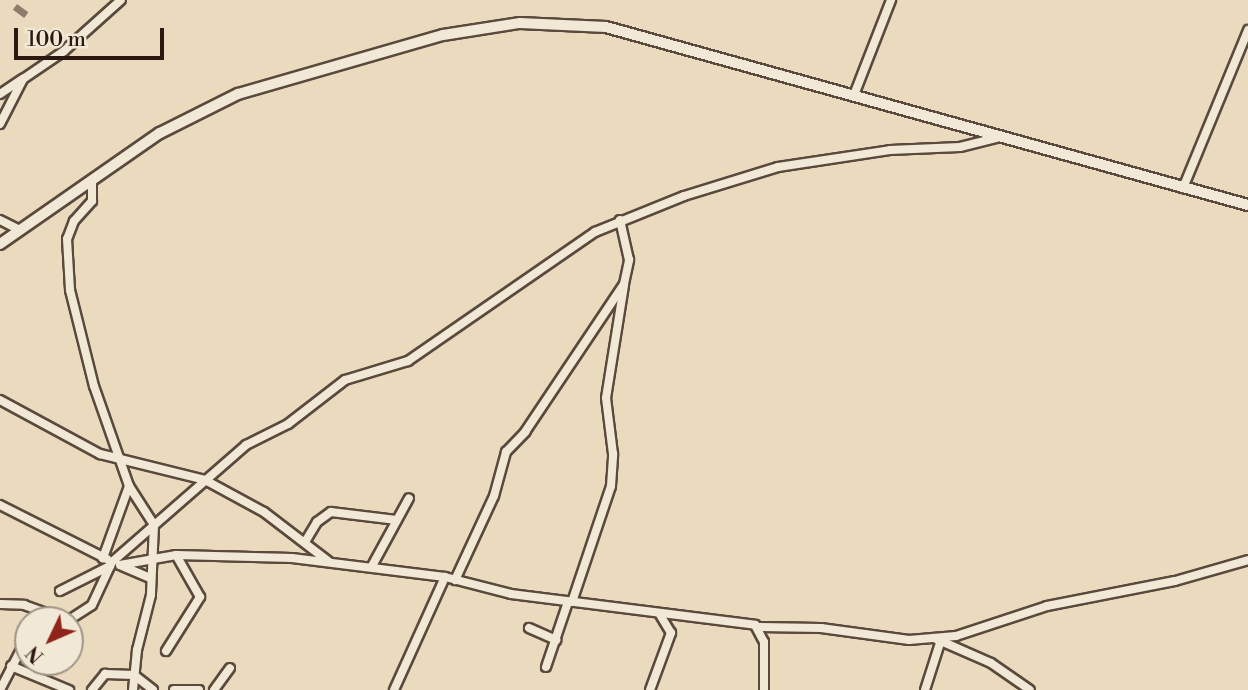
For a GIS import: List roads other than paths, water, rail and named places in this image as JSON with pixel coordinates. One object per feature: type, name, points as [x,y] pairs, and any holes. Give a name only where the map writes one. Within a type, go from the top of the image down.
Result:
[{"type":"street","points":[[0,94],[64,51],[121,0]]},
{"type":"street","points":[[854,95],[891,0]]},
{"type":"street","points":[[0,244],[16,228],[92,181],[160,134],[266,83],[443,35],[520,23],[606,27],[1248,205]]},
{"type":"street","points":[[1182,187],[1248,30]]},
{"type":"street","points":[[0,124],[23,79]]},
{"type":"street","points":[[84,610],[93,605],[114,564],[246,444],[288,424],[330,388],[408,361],[571,246],[621,220],[778,167],[890,150],[960,147],[1004,136]]},
{"type":"street","points":[[92,181],[93,198],[74,221],[67,239],[70,290],[118,461],[129,486],[154,525],[153,557],[132,690]]},
{"type":"street","points":[[0,220],[16,228]]},
{"type":"street","points":[[546,667],[611,486],[613,454],[606,398],[629,261],[621,220]]},
{"type":"street","points":[[455,580],[494,496],[506,452],[526,432],[624,284]]},
{"type":"street","points":[[0,400],[118,461],[205,480],[305,542],[328,561]]},
{"type":"street","points":[[103,558],[129,486]]},
{"type":"street","points":[[372,566],[409,498]]},
{"type":"street","points":[[0,505],[114,564],[150,578]]},
{"type":"street","points":[[305,542],[317,522],[331,512],[397,520]]},
{"type":"street","points":[[166,651],[200,597],[176,555]]},
{"type":"street","points":[[60,591],[114,564],[153,557],[176,555],[328,561],[444,577],[570,602],[660,615],[760,627],[937,641],[991,663],[1030,690]]},
{"type":"street","points":[[937,641],[1060,603],[1175,582],[1248,560]]},
{"type":"street","points":[[394,690],[444,577]]},
{"type":"street","points":[[0,604],[13,603],[20,606]]},
{"type":"street","points":[[650,690],[671,633],[660,615]]},
{"type":"street","points":[[760,627],[764,690]]},
{"type":"street","points":[[529,628],[556,640]]},
{"type":"street","points":[[925,690],[937,641]]},
{"type":"street","points":[[0,690],[14,661]]},
{"type":"street","points":[[11,666],[69,690]]},
{"type":"street","points":[[214,690],[230,668]]},
{"type":"street","points":[[92,690],[101,675],[134,675],[153,690]]},
{"type":"street","points":[[399,678],[403,690]]},
{"type":"street","points":[[174,690],[199,690]]}]
